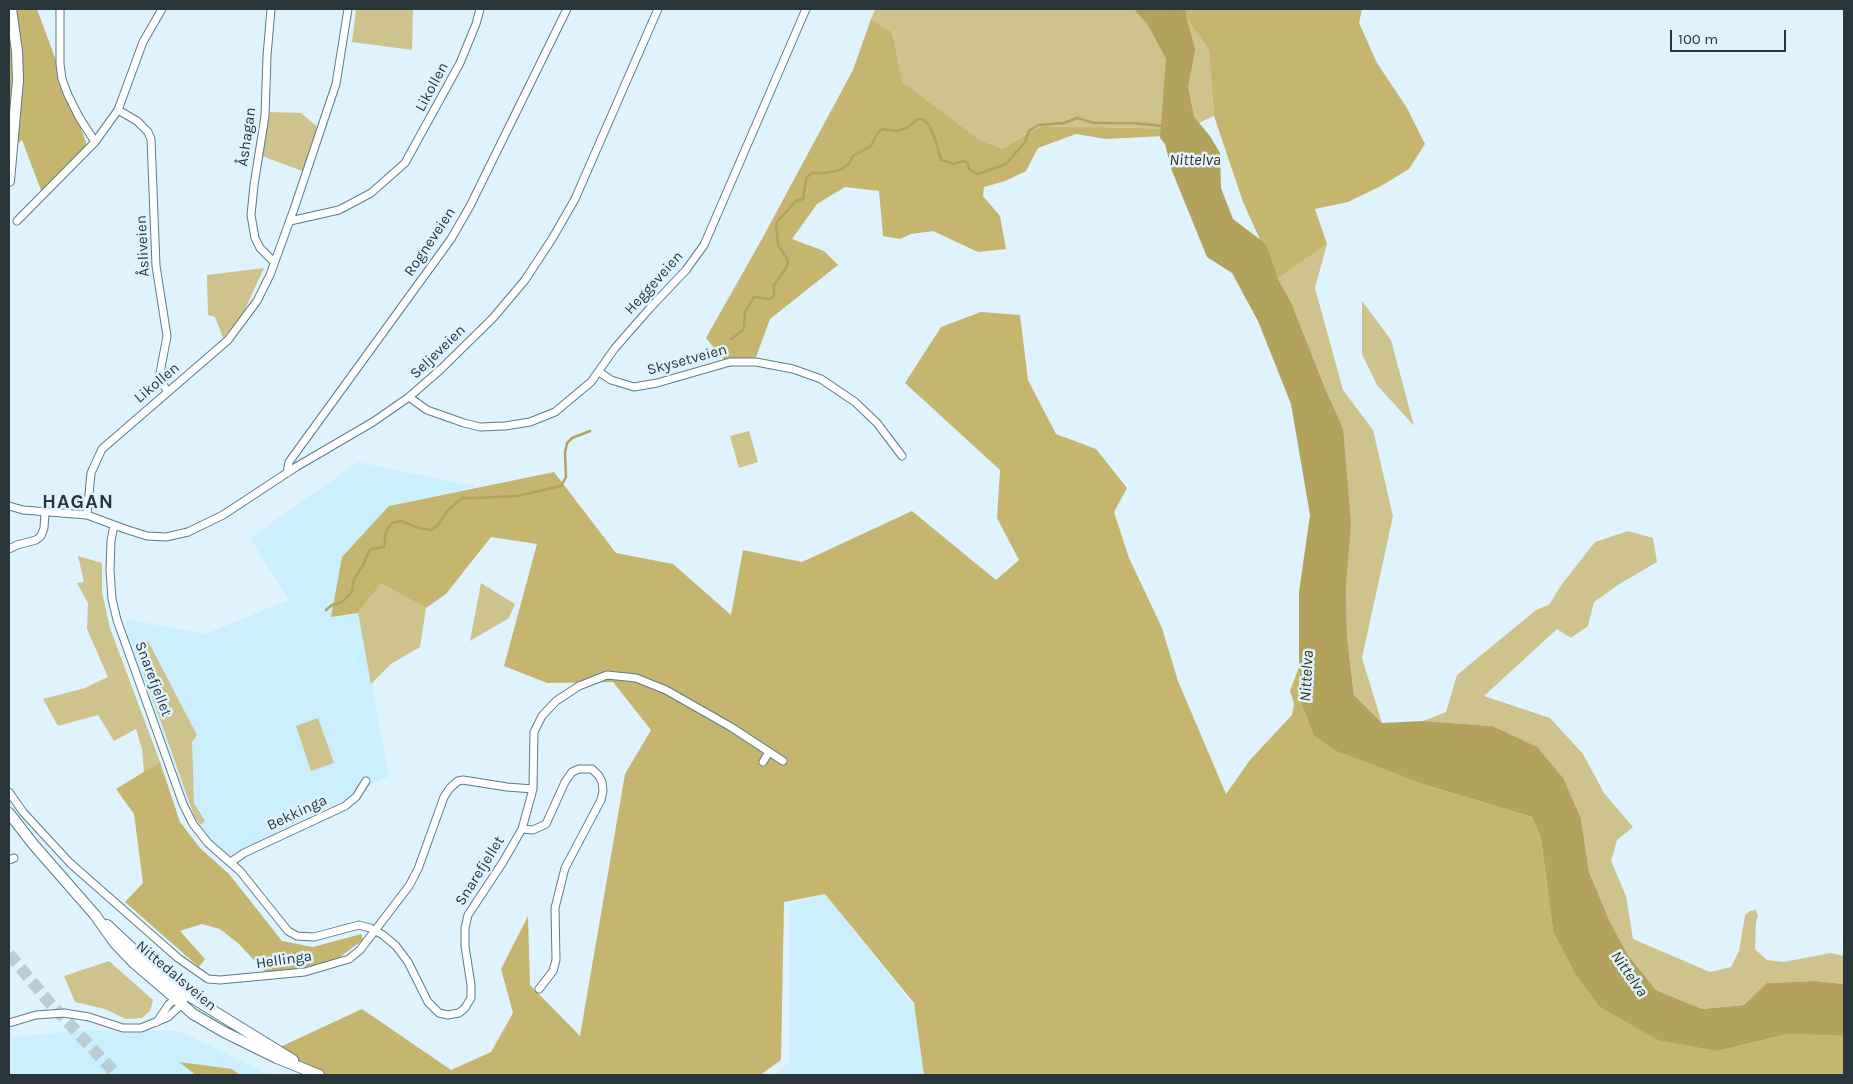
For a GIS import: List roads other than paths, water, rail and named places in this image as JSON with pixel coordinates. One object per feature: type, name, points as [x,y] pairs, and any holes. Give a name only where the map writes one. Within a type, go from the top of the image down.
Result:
[{"type":"main road","points":[[9,181],[18,80],[17,51],[11,9]]},
{"type":"main road","name":"Nittedalsveien","points":[[9,813],[27,837],[95,915],[152,967],[186,994],[319,1075]]},
{"type":"main road","name":"Nittedalsveien","points":[[95,915],[107,934],[126,955],[193,1014],[224,1032],[277,1058],[306,1068]]},
{"type":"street","points":[[60,9],[60,64],[62,79],[75,110],[95,142]]},
{"type":"street","points":[[17,221],[95,142],[118,110],[143,42],[162,9]]},
{"type":"street","name":"Åshagan","points":[[271,9],[265,116],[251,215],[255,238],[260,248],[274,262]]},
{"type":"street","name":"Likollen","points":[[87,514],[91,473],[102,449],[223,344],[238,328],[257,301],[290,222],[336,84],[348,9]]},
{"type":"street","name":"Likollen","points":[[290,222],[339,210],[371,193],[405,164],[460,63],[480,9]]},
{"type":"street","name":"Rogneveien","points":[[288,473],[289,462],[456,231],[567,9]]},
{"type":"street","name":"Seljeveien","points":[[87,514],[139,534],[154,537],[166,537],[188,532],[224,515],[288,473],[373,422],[409,397],[440,370],[493,318],[524,280],[552,239],[574,199],[658,9]]},
{"type":"street","name":"Heggeveien","points":[[409,397],[427,410],[464,424],[489,427],[514,425],[536,420],[555,412],[577,394],[599,372],[615,348],[686,270],[704,245],[764,102],[806,9]]},
{"type":"street","name":"Åsliveien","points":[[118,110],[137,121],[148,132],[151,139],[156,266],[167,336],[160,373],[162,383],[168,392]]},
{"type":"street","name":"Skysetveien","points":[[599,372],[618,384],[634,387],[657,383],[730,362],[756,362],[793,369],[821,379],[855,402],[877,423],[902,456]]},
{"type":"street","points":[[9,506],[23,510],[87,514]]},
{"type":"street","points":[[9,513],[23,510]]},
{"type":"street","points":[[9,549],[36,540],[41,536],[44,530],[45,512]]},
{"type":"street","name":"Snarefjellet","points":[[114,525],[110,555],[110,578],[114,611],[119,629],[193,824],[208,843],[231,862],[284,928],[303,937],[318,937],[359,926],[374,930],[388,940],[402,954],[413,970],[426,998],[433,1009],[439,1013],[448,1015],[462,1011],[468,1005],[472,995],[465,946],[465,928],[468,915],[522,829],[533,789],[534,732],[542,716],[556,701],[579,686],[607,675],[636,678],[666,690],[731,727],[783,762]]},
{"type":"street","points":[[762,762],[769,752]]},
{"type":"street","points":[[522,829],[533,830],[546,824],[565,782],[572,772],[585,768],[592,769],[599,776],[602,782],[601,800],[565,868],[555,908],[556,960],[553,971],[539,989]]},
{"type":"street","name":"Hellinga","points":[[9,792],[23,812],[70,863],[178,958],[208,979],[228,980],[305,972],[335,965],[355,955],[409,886],[418,869],[444,797],[460,780],[533,789]]},
{"type":"street","name":"Bekkinga","points":[[231,862],[244,853],[345,806],[356,797],[366,781]]},
{"type":"street","points":[[9,1023],[36,1016],[64,1013],[81,1015],[129,1029],[141,1028],[156,1023],[167,1007],[186,994]]},
{"type":"water","points":[[1134,9],[1186,9],[1183,63],[1194,117],[1210,136],[1220,153],[1221,188],[1233,219],[1266,244],[1278,279],[1291,302],[1343,428],[1351,523],[1346,585],[1347,637],[1354,695],[1382,723],[1423,721],[1492,726],[1537,747],[1563,778],[1581,819],[1589,872],[1610,922],[1628,955],[1656,990],[1702,1009],[1744,1005],[1767,983],[1816,981],[1844,984],[1844,1036],[1788,1034],[1718,1051],[1658,1040],[1600,1007],[1576,975],[1553,931],[1541,838],[1532,817],[1429,786],[1334,750],[1314,735],[1302,704],[1299,667],[1299,592],[1310,515],[1291,404],[1258,321],[1232,273],[1207,257],[1172,171],[1165,144],[1160,138],[1166,59],[1148,25]]},
{"type":"waterway","name":"Nittelva","points":[[1177,9],[1188,50],[1181,86]]},
{"type":"waterway","points":[[731,339],[744,328],[745,312],[754,297],[769,299],[774,296],[774,285],[788,263],[778,245],[776,223],[796,201],[803,199],[808,176],[812,173],[840,170],[849,164],[853,156],[871,146],[882,129],[897,131],[907,128],[918,119],[924,120],[929,125],[934,136],[941,160],[954,164],[963,161],[967,162],[970,170],[978,174],[1006,164],[1025,142],[1029,131],[1038,125],[1064,123],[1077,118],[1094,123],[1133,123],[1163,126]]},
{"type":"waterway","points":[[326,610],[332,605],[342,602],[352,592],[354,579],[368,553],[371,549],[384,547],[386,531],[392,523],[401,521],[419,528],[431,530],[438,525],[447,511],[462,498],[517,496],[561,486],[566,477],[565,453],[567,443],[572,438],[590,431]]},
{"type":"tunnel","points":[[9,954],[48,1001],[117,1075]]},
{"type":"district","name":"HAGAN","points":[[78,502]]}]
